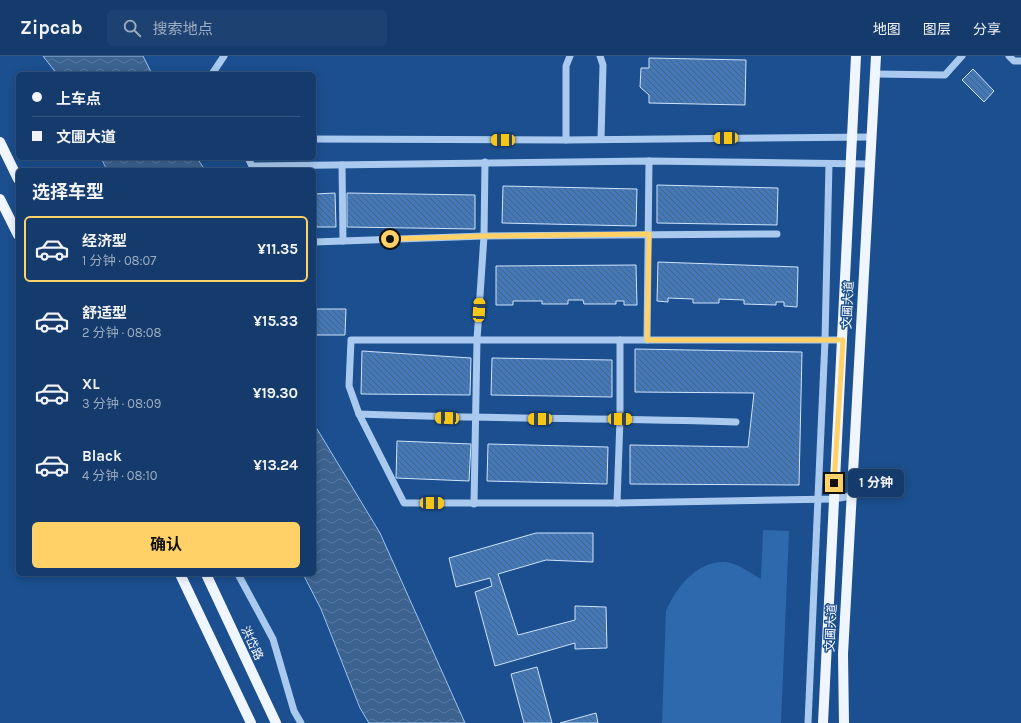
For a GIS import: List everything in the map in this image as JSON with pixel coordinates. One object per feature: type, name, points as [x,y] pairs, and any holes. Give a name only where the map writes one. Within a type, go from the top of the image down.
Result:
[{"type":"main road","name":"文圃大道","points":[[823,723],[856,56]]},
{"type":"main road","name":"文圃大道","points":[[844,723],[843,654],[876,56]]},
{"type":"main road","points":[[0,142],[16,175]]},
{"type":"main road","points":[[0,199],[16,232]]},
{"type":"main road","points":[[181,576],[251,723]]},
{"type":"main road","name":"洪岱路","points":[[207,576],[276,723]]},
{"type":"street","points":[[213,72],[224,56]]},
{"type":"street","points":[[566,140],[566,66],[570,56]]},
{"type":"street","points":[[600,56],[603,65],[601,139]]},
{"type":"street","points":[[875,74],[945,74],[962,56]]},
{"type":"street","points":[[1009,56],[1014,61],[1021,61]]},
{"type":"street","points":[[316,139],[566,140],[871,137]]},
{"type":"street","points":[[252,168],[342,164],[485,162],[649,161],[869,164]]},
{"type":"street","points":[[647,340],[649,161]]},
{"type":"street","points":[[474,504],[478,340],[484,236],[485,162]]},
{"type":"street","points":[[342,164],[343,241]]},
{"type":"street","points":[[808,723],[825,340],[829,164]]},
{"type":"street","points":[[316,242],[484,236],[776,234]]},
{"type":"street","points":[[843,340],[351,340],[349,386],[359,414],[404,503],[617,503],[834,499],[851,496]]},
{"type":"street","points":[[617,503],[620,419],[620,340]]},
{"type":"street","points":[[359,414],[476,419],[620,419],[736,422]]},
{"type":"street","points":[[239,576],[273,639],[294,710],[301,723]]},
{"type":"shaded area","points":[[763,530],[789,531],[781,723],[662,723],[666,611],[670,602],[681,585],[696,571],[715,563],[725,562],[735,564],[761,579]]},
{"type":"water","points":[[43,56],[143,56],[151,72],[55,72]]},
{"type":"water","points":[[102,160],[198,160],[204,168],[106,168]]},
{"type":"water","points":[[316,427],[380,533],[465,723],[369,723],[360,708],[321,609],[304,576],[316,576]]},
{"type":"building","points":[[649,58],[746,60],[745,105],[649,103],[649,95],[640,87],[641,68],[649,68]]},
{"type":"building","points":[[973,69],[994,91],[984,102],[962,80]]},
{"type":"building","points":[[657,185],[778,188],[777,225],[657,223]]},
{"type":"building","points":[[503,186],[637,189],[636,226],[502,223]]},
{"type":"building","points":[[335,193],[336,227],[316,227],[316,194]]},
{"type":"building","points":[[347,193],[475,195],[475,229],[347,227]]},
{"type":"building","points":[[658,262],[798,267],[797,307],[784,306],[784,302],[776,302],[776,305],[744,304],[744,300],[719,299],[719,303],[693,303],[693,299],[668,298],[668,302],[657,301]]},
{"type":"building","points":[[636,265],[637,305],[624,305],[624,301],[616,301],[616,304],[584,304],[583,300],[568,300],[568,304],[542,304],[542,301],[513,301],[513,305],[496,305],[496,266]]},
{"type":"building","points":[[316,309],[346,309],[345,335],[316,335]]},
{"type":"building","points":[[635,349],[802,352],[799,485],[630,484],[630,445],[748,447],[754,393],[635,392]]},
{"type":"building","points":[[362,351],[471,358],[470,395],[361,394]]},
{"type":"building","points":[[492,358],[612,360],[612,397],[491,395]]},
{"type":"building","points":[[397,441],[471,444],[469,481],[396,478]]},
{"type":"building","points":[[488,444],[608,447],[607,484],[487,481]]},
{"type":"building","points":[[536,533],[593,533],[593,562],[546,560],[498,574],[518,635],[575,620],[575,606],[606,607],[607,648],[575,649],[575,643],[495,666],[475,592],[492,586],[490,578],[456,587],[449,558]]},
{"type":"building","points":[[537,667],[552,723],[524,723],[511,674]]},
{"type":"building","points":[[596,713],[598,723],[560,723]]},
{"type":"route","points":[[390,239],[649,234],[647,340],[843,340],[834,483]]}]
